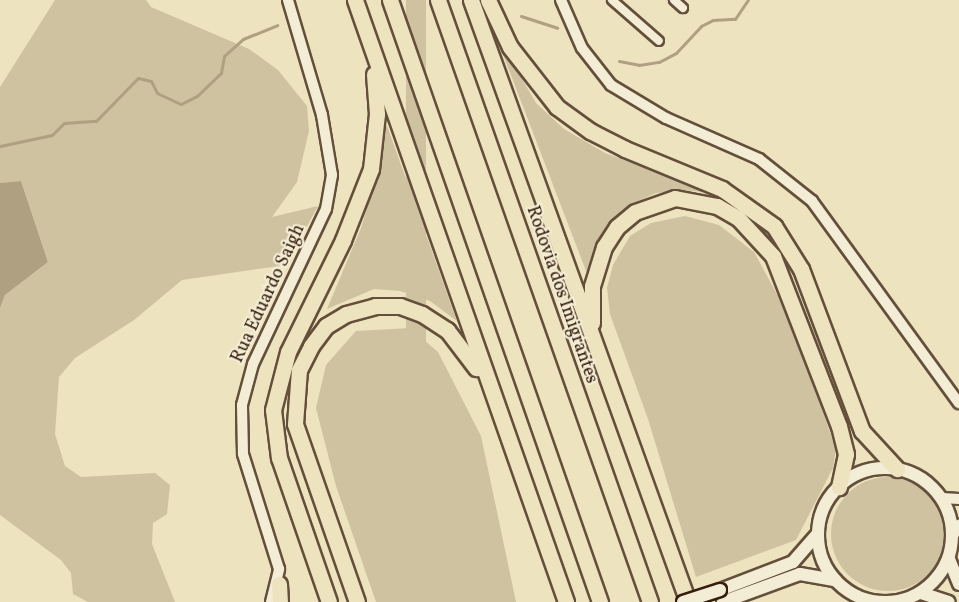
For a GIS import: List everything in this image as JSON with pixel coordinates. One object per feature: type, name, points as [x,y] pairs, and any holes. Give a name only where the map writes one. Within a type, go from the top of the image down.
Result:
[{"type":"highway","points":[[354,0],[566,602]]},
{"type":"highway","points":[[390,0],[600,602]]},
{"type":"highway","name":"Rodovia dos Imigrantes","points":[[438,0],[650,602]]},
{"type":"highway","points":[[471,0],[685,602]]},
{"type":"highway","points":[[488,0],[510,47],[557,107],[590,131],[625,149],[722,189],[774,226],[801,269],[854,416],[874,447],[897,469]]},
{"type":"highway","points":[[329,602],[279,458],[273,410],[288,352],[343,240],[371,169],[378,114],[370,41]]},
{"type":"highway","points":[[593,341],[592,286],[604,247],[617,227],[635,212],[675,198],[717,206],[738,218],[773,256],[835,416],[846,454],[839,486]]},
{"type":"highway","points":[[357,602],[295,424],[294,398],[300,370],[311,346],[326,326],[346,314],[375,306],[400,306],[422,314],[447,330],[465,350],[494,399]]},
{"type":"highway","points":[[279,584],[280,602]]},
{"type":"main road","points":[[876,469],[897,469],[930,484],[942,498],[956,531],[949,559],[938,579],[921,593],[899,602],[875,602],[853,595],[835,580],[822,558],[818,532],[824,508],[839,486],[856,475],[876,469]]},
{"type":"main road","points":[[722,598],[793,562],[818,532]]},
{"type":"main road","points":[[949,559],[959,584]]},
{"type":"main road","points":[[685,602],[722,598],[800,574],[835,580]]},
{"type":"main road","points":[[921,593],[949,602]]},
{"type":"street","name":"Rua Eduardo Saigh","points":[[272,602],[279,584],[277,556],[243,454],[242,405],[256,358],[326,209],[332,176],[322,115],[288,0]]},
{"type":"street","points":[[561,0],[582,48],[611,85],[666,118],[759,159],[812,201],[959,404]]},
{"type":"street","points":[[612,0],[659,41]]},
{"type":"street","points":[[674,0],[683,8]]},
{"type":"street","points":[[942,498],[959,499]]},
{"type":"shaded area","points":[[55,0],[146,0],[151,7],[249,49],[278,70],[307,106],[309,131],[297,182],[272,217],[318,206],[286,265],[182,280],[134,320],[75,358],[59,377],[55,434],[65,466],[81,477],[155,473],[170,485],[167,514],[153,523],[152,544],[175,602],[88,602],[73,594],[71,573],[61,560],[0,515],[0,308],[5,295],[48,262],[21,181],[0,183],[0,87]]},
{"type":"shaded area","points":[[406,0],[426,0],[426,602],[406,602]]},
{"type":"shaded area","points":[[494,31],[536,103],[564,129],[605,153],[713,193],[683,190],[656,193],[631,204],[600,240],[588,276]]},
{"type":"shaded area","points":[[386,123],[457,321],[430,301],[400,291],[374,289],[327,309],[361,228],[381,161]]},
{"type":"shaded area","points":[[21,181],[48,262],[5,295],[0,308],[0,183]]},
{"type":"shaded area","points":[[685,216],[719,225],[754,252],[789,316],[836,449],[833,468],[796,540],[696,577],[648,419],[610,314],[607,288],[613,265],[630,236],[651,223]]},
{"type":"shaded area","points":[[410,328],[438,352],[481,436],[516,602],[376,602],[336,486],[316,408],[326,365],[356,331]]},
{"type":"shaded area","points":[[888,477],[910,481],[920,486],[936,502],[941,512],[945,534],[941,556],[936,566],[920,582],[910,587],[888,591],[866,587],[856,582],[840,566],[835,556],[831,534],[835,512],[840,502],[856,486],[866,481]]},
{"type":"waterway","points":[[619,61],[639,65],[659,62],[676,53],[701,26],[713,20],[735,19],[748,0]]},
{"type":"waterway","points":[[521,16],[557,28]]},
{"type":"waterway","points":[[0,146],[52,135],[64,123],[96,121],[138,78],[151,81],[157,93],[181,104],[197,96],[221,73],[224,56],[243,39],[277,25]]}]
